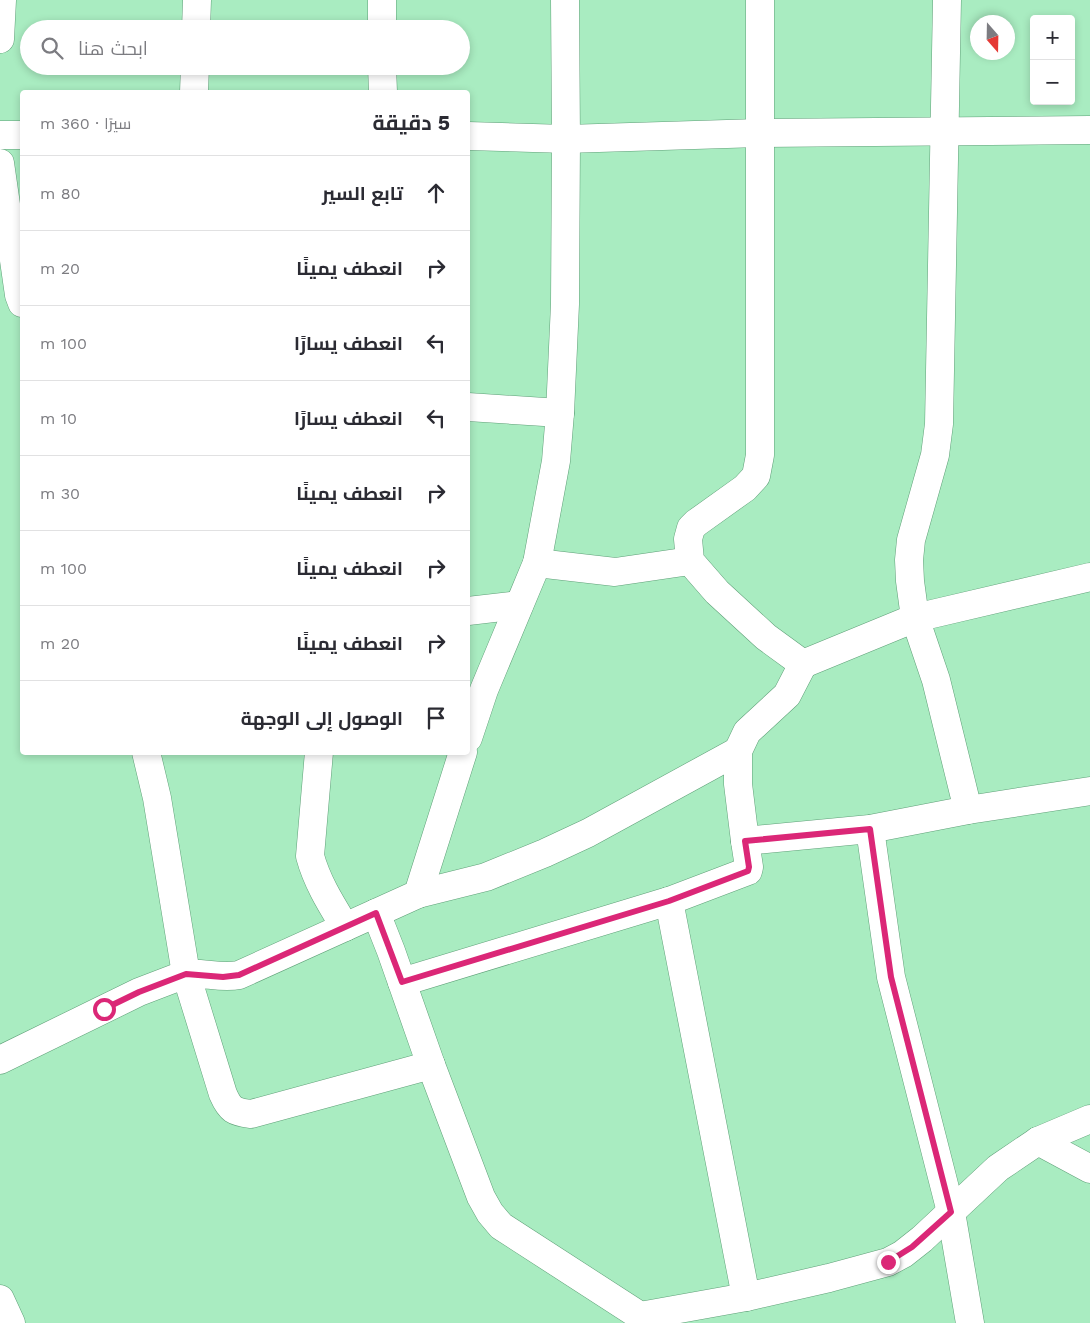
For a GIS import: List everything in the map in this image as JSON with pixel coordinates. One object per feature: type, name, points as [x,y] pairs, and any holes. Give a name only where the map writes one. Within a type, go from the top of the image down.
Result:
[{"type":"street","points":[[0,39],[2,0]]},
{"type":"street","points":[[196,20],[197,0]]},
{"type":"street","points":[[382,0],[382,20]]},
{"type":"street","points":[[470,732],[484,690],[538,563],[556,461],[565,304],[565,0]]},
{"type":"street","points":[[760,0],[760,455],[756,476],[745,488],[691,528],[688,539],[690,561],[717,592],[766,636],[803,664]]},
{"type":"street","points":[[947,0],[939,424],[935,455],[911,540],[910,574],[915,618],[936,680],[968,810]]},
{"type":"street","points":[[194,90],[195,75]]},
{"type":"street","points":[[382,75],[383,90]]},
{"type":"street","points":[[470,136],[566,139],[759,133],[1090,130]]},
{"type":"street","points":[[0,135],[20,135]]},
{"type":"street","points":[[0,163],[14,299]]},
{"type":"street","points":[[470,407],[560,412]]},
{"type":"street","points":[[538,563],[615,572],[690,561]]},
{"type":"street","points":[[402,982],[669,901],[748,871],[738,784],[738,751],[747,732],[787,695],[803,664],[915,618],[1090,577]]},
{"type":"street","points":[[470,611],[519,605]]},
{"type":"street","points":[[0,1060],[139,992],[186,974],[223,977],[239,975],[418,894],[486,877],[545,853],[588,833],[738,751]]},
{"type":"street","points":[[147,755],[156,798],[186,974],[223,1094],[229,1107],[239,1112],[251,1114],[431,1065]]},
{"type":"street","points":[[319,755],[310,856],[320,886],[345,927]]},
{"type":"street","points":[[418,894],[462,755]]},
{"type":"street","points":[[745,841],[870,829],[968,810],[1090,791]]},
{"type":"street","points":[[870,829],[891,977],[951,1212],[970,1323]]},
{"type":"street","points":[[669,901],[746,1296]]},
{"type":"street","points":[[376,913],[481,1197],[490,1213],[501,1226],[646,1319],[829,1278],[888,1262],[916,1244],[998,1168],[1038,1141],[1090,1119]]},
{"type":"street","points":[[1038,1141],[1090,1169]]},
{"type":"street","points":[[0,1299],[11,1323]]},
{"type":"route","points":[[104,1009],[139,992],[186,974],[193,973],[223,977],[239,975],[376,913],[402,982],[669,901],[748,871],[745,841],[870,829],[891,977],[951,1212],[912,1247],[888,1262]]}]
